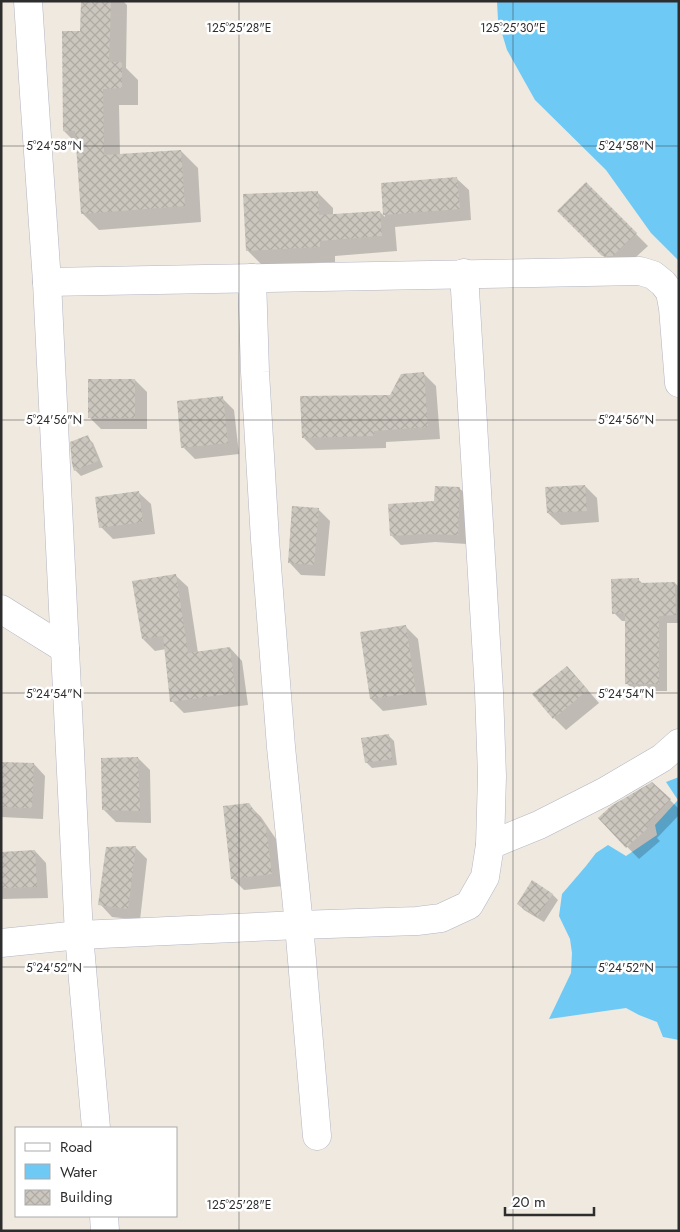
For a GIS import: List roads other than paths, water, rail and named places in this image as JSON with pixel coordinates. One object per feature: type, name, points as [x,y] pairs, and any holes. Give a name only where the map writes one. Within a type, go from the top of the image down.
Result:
[{"type":"street","points":[[28,1],[47,282],[79,935],[96,1127]]},
{"type":"street","points":[[47,282],[640,271],[653,275],[663,282],[670,292],[679,383]]},
{"type":"street","points":[[1,943],[79,935],[299,924],[417,921],[441,918],[469,905],[484,877],[490,845],[492,776],[490,692],[464,273]]},
{"type":"street","points":[[252,278],[255,372],[265,540],[281,747],[299,924],[317,1136]]},
{"type":"street","points":[[1,609],[65,649]]},
{"type":"street","points":[[490,845],[539,824],[604,792],[662,758],[679,743]]},
{"type":"street","points":[[104,1217],[105,1231]]},
{"type":"water","points":[[497,1],[679,1],[679,261],[651,233],[606,170],[535,100],[507,50],[498,20]]},
{"type":"water","points":[[679,777],[679,1040],[663,1037],[657,1022],[626,1008],[549,1019],[571,973],[572,953],[570,939],[559,916],[562,894],[596,853],[608,845],[626,856],[657,835],[655,825],[678,800],[666,782]]}]
